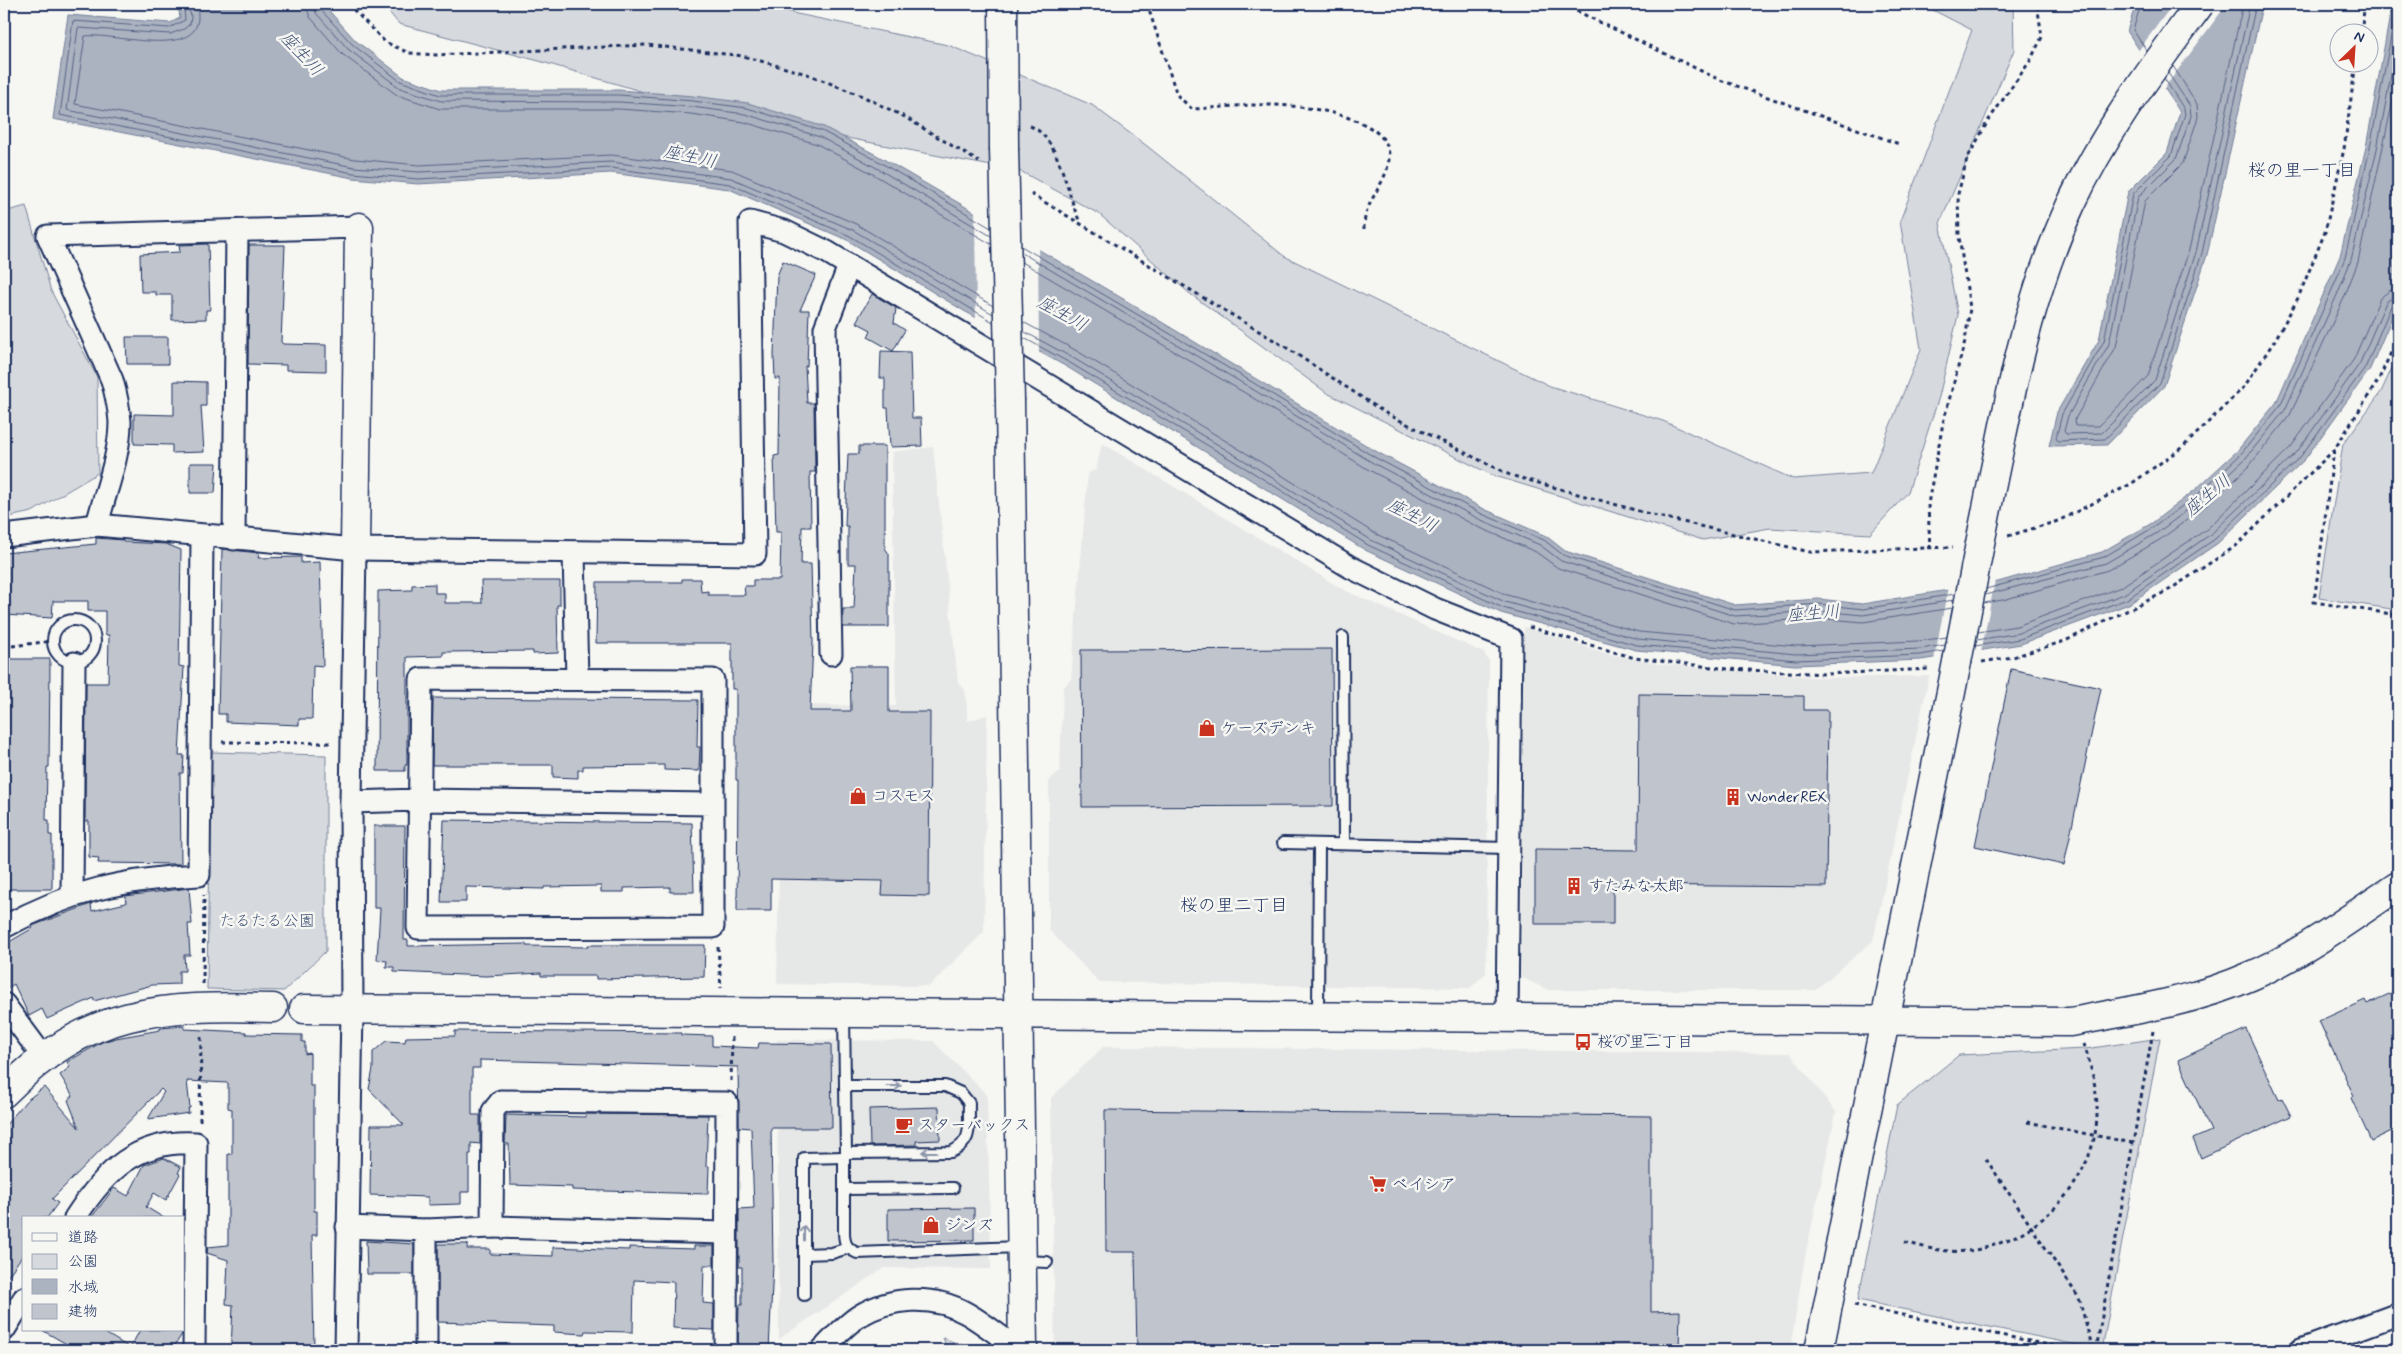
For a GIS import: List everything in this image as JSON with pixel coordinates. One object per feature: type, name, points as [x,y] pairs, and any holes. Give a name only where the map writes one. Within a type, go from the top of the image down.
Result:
[{"type":"street","points":[[1003,4],[996,158],[1010,400],[1019,1014],[1031,1256],[1021,1350]]},
{"type":"street","points":[[1819,1350],[2021,346],[2050,252],[2072,203],[2102,145],[2128,103],[2200,4]]},
{"type":"street","points":[[4,536],[97,525],[355,550],[755,554],[750,222],[784,231],[849,266],[1350,567],[1427,606],[1511,639],[1507,1019]]},
{"type":"street","points":[[97,525],[114,458],[120,423],[118,401],[112,380],[48,236],[359,227],[352,802],[352,1010],[346,1350]]},
{"type":"street","points":[[234,539],[237,231]]},
{"type":"street","points":[[831,654],[825,328],[849,266]]},
{"type":"street","points":[[4,927],[38,908],[72,895],[139,880],[199,875],[202,536]]},
{"type":"street","points":[[574,553],[577,679]]},
{"type":"street","points":[[72,895],[74,662]]},
{"type":"street","points":[[421,679],[713,680],[713,927],[418,928],[418,800],[421,679]]},
{"type":"street","points":[[352,802],[418,800],[713,804]]},
{"type":"street","points":[[4,1094],[20,1076],[70,1041],[125,1017],[179,1008],[2070,1022],[2145,1008],[2196,995],[2260,971],[2309,944],[2398,886]]},
{"type":"street","points":[[4,1004],[44,1058]]},
{"type":"street","points":[[492,1227],[493,1111],[501,1101],[727,1103],[726,1350]]},
{"type":"street","points":[[76,1216],[100,1182],[118,1166],[139,1152],[159,1144],[196,1143],[189,1312],[194,1350]]},
{"type":"street","points":[[348,1227],[426,1230],[492,1227],[725,1233]]},
{"type":"street","points":[[426,1230],[426,1350]]},
{"type":"street","points":[[822,1350],[858,1316],[898,1301],[920,1300],[943,1303],[966,1312],[1021,1350]]},
{"type":"street","points":[[4,1330],[22,1301]]},
{"type":"street","points":[[2301,1350],[2398,1314]]},
{"type":"lane","points":[[73,619],[88,625],[92,629],[96,640],[93,651],[85,660],[74,662],[63,660],[55,652],[52,641],[54,630],[62,622],[73,619]]},
{"type":"lane","points":[[1343,637],[1344,844]]},
{"type":"lane","points":[[1283,843],[1509,848]]},
{"type":"lane","points":[[1318,1017],[1319,844]]},
{"type":"lane","points":[[844,1014],[844,1240],[848,1248],[857,1253],[1031,1256]]},
{"type":"lane","points":[[804,1295],[804,1158],[951,1152],[962,1147],[967,1141],[969,1103],[961,1093],[945,1086],[845,1086]]},
{"type":"lane","points":[[844,1189],[953,1188]]},
{"type":"lane","points":[[804,1254],[832,1253],[848,1248]]},
{"type":"path","points":[[348,4],[385,42],[409,53],[436,55],[647,45],[743,56],[807,74],[862,96],[996,158]]},
{"type":"path","points":[[1147,4],[1177,96],[1192,109],[1272,105],[1314,109],[1346,117],[1379,132],[1389,152],[1389,165],[1363,216],[1364,230]]},
{"type":"path","points":[[1562,4],[1720,80],[1899,144]]},
{"type":"path","points":[[1930,549],[1928,504],[1943,423],[1965,341],[1970,308],[1959,237],[1958,194],[1968,159],[1988,121],[2030,61],[2042,36],[2037,4]]},
{"type":"path","points":[[2362,22],[2365,4]]},
{"type":"path","points":[[1999,538],[2058,520],[2131,484],[2184,446],[2244,387],[2275,340],[2298,298],[2325,232],[2344,149],[2355,72]]},
{"type":"path","points":[[1030,126],[1036,128],[1044,136],[1059,160],[1067,181],[1072,206],[1080,224]]},
{"type":"path","points":[[1030,193],[1287,348],[1387,414],[1510,475],[1653,515],[1810,552],[1956,547]]},
{"type":"path","points":[[1511,639],[1519,624],[1635,658],[1718,668],[1826,674],[1956,665],[2013,657],[2065,641],[2168,590],[2236,546],[2334,450],[2379,378],[2398,337]]},
{"type":"path","points":[[2334,450],[2314,602],[2398,615]]},
{"type":"path","points":[[4,647],[52,641]]},
{"type":"path","points":[[200,742],[336,743]]},
{"type":"path","points":[[199,875],[204,887],[204,992]]},
{"type":"path","points":[[713,927],[718,941],[721,994]]},
{"type":"path","points":[[196,1143],[200,1130],[201,1025]]},
{"type":"path","points":[[2094,1350],[2153,1031]]},
{"type":"path","points":[[727,1103],[731,1089],[732,1034]]},
{"type":"path","points":[[1905,1242],[1927,1249],[1954,1251],[1979,1249],[2007,1240],[2031,1226],[2046,1216],[2066,1197],[2081,1172],[2090,1151],[2097,1116],[2097,1096],[2083,1043]]},
{"type":"path","points":[[2027,1122],[2133,1143]]},
{"type":"path","points":[[1986,1159],[2078,1298],[2094,1350]]},
{"type":"path","points":[[1851,1305],[2073,1350]]},
{"type":"shaded area","points":[[1102,443],[1342,589],[1484,653],[1489,661],[1486,973],[1470,988],[1099,982],[1049,930],[1049,780],[1060,771],[1063,688],[1071,679],[1088,473],[1096,470]]},
{"type":"shaded area","points":[[933,447],[958,683],[965,690],[968,721],[987,715],[984,932],[929,986],[777,984],[782,705],[896,706],[892,452]]},
{"type":"shaded area","points":[[1524,627],[1609,654],[1658,664],[1824,678],[1929,676],[1873,941],[1815,990],[1548,990],[1521,977]]},
{"type":"shaded area","points":[[777,1040],[933,1041],[987,1095],[991,1269],[884,1268],[779,1339]]},
{"type":"shaded area","points":[[1103,1047],[1790,1053],[1836,1112],[1804,1262],[1790,1350],[1058,1350],[1055,1348],[1051,1098]]},
{"type":"green space","points":[[382,4],[765,4],[797,14],[948,45],[1092,105],[1147,146],[1284,256],[1550,386],[1663,421],[1793,479],[1871,473],[1921,349],[1900,221],[1972,30],[1921,4],[2013,4],[2014,50],[1940,223],[1958,315],[1939,397],[1908,492],[1870,534],[1770,528],[1703,540],[1492,475],[1327,393],[1189,293],[1099,214],[1022,172],[708,111],[539,61],[399,24]]},
{"type":"green space","points":[[26,206],[51,291],[97,377],[98,473],[32,512],[4,518],[4,212]]},
{"type":"green space","points":[[2398,355],[2398,610],[2319,598],[2343,444],[2381,392]]},
{"type":"green space","name":"たるたる公園","points":[[210,752],[326,755],[326,951],[284,991],[207,989]]},
{"type":"green space","points":[[2160,1038],[2102,1350],[1858,1300],[1897,1105],[1959,1055],[2085,1049]]},
{"type":"green space","points":[[943,1338],[975,1350],[948,1350]]},
{"type":"water","name":"座生川","points":[[172,4],[323,4],[356,41],[403,77],[441,90],[619,90],[693,96],[748,103],[824,127],[880,157],[1125,300],[1379,453],[1484,509],[1546,536],[1565,551],[1735,605],[1819,599],[1862,604],[1998,582],[2102,552],[2152,523],[2195,490],[2237,451],[2276,403],[2340,256],[2366,147],[2392,4],[2398,4],[2398,303],[2370,369],[2305,459],[2218,543],[2129,604],[2021,644],[1921,660],[1795,665],[1636,650],[1501,613],[1365,550],[1067,367],[964,311],[847,240],[729,189],[611,173],[418,184],[353,178],[53,119],[68,15],[170,23],[180,18],[179,11]]},
{"type":"water","points":[[2136,4],[2261,4],[2262,6],[2207,255],[2164,386],[2107,445],[2049,446],[2057,412],[2099,340],[2128,192],[2167,153],[2180,112],[2127,31]]},
{"type":"pier","points":[[2173,4],[2227,4],[2163,90],[2138,51]]},
{"type":"pier","points":[[975,210],[1038,247],[1039,355],[976,321]]},
{"type":"pier","points":[[1995,580],[1981,653],[1934,660],[1948,587]]},
{"type":"building","points":[[208,244],[210,310],[206,310],[206,319],[172,320],[172,295],[156,295],[156,292],[141,292],[140,254],[180,252],[179,245]]},
{"type":"building","points":[[249,245],[285,245],[281,342],[283,344],[326,345],[326,371],[286,370],[286,365],[248,364]]},
{"type":"building","points":[[783,261],[816,275],[800,310],[809,310],[807,366],[805,366],[807,403],[814,403],[815,472],[810,472],[811,527],[802,527],[801,564],[811,564],[813,642],[810,711],[851,711],[850,666],[889,666],[889,712],[930,712],[929,896],[882,895],[883,881],[771,879],[771,911],[737,911],[738,780],[736,780],[736,689],[732,689],[732,643],[596,643],[597,582],[682,582],[682,579],[700,579],[701,592],[708,591],[708,595],[745,595],[744,586],[753,586],[753,580],[780,580],[781,532],[776,532],[774,456],[779,455],[780,378],[775,379],[774,355],[777,276]]},
{"type":"building","points":[[872,294],[896,308],[894,323],[905,330],[893,351],[868,337],[871,330],[856,322]]},
{"type":"building","points":[[126,337],[168,337],[168,364],[127,364]]},
{"type":"building","points":[[881,351],[910,352],[912,418],[921,418],[922,446],[890,447],[888,408],[885,408],[885,378],[880,378]]},
{"type":"building","points":[[174,381],[206,382],[206,406],[201,406],[204,452],[172,453],[172,445],[134,444],[134,414],[174,415]]},
{"type":"building","points":[[859,446],[885,446],[885,548],[889,554],[889,627],[843,627],[843,609],[854,609],[856,564],[848,564],[848,526],[845,526],[848,454],[859,454]]},
{"type":"building","points":[[190,463],[217,463],[215,493],[190,493]]},
{"type":"building","points":[[96,538],[123,540],[123,542],[166,544],[181,550],[179,666],[184,667],[179,755],[184,755],[183,773],[180,773],[181,864],[98,863],[99,858],[89,857],[89,821],[85,821],[86,683],[108,683],[109,635],[105,635],[105,611],[88,611],[88,601],[53,601],[52,618],[4,615],[4,553],[96,544]]},
{"type":"building","points":[[222,549],[259,553],[258,558],[301,557],[301,563],[320,562],[323,666],[313,665],[312,719],[299,719],[299,725],[226,722],[226,714],[218,714]]},
{"type":"building","points":[[481,581],[560,581],[560,605],[557,605],[558,653],[533,654],[533,651],[443,652],[443,656],[407,657],[407,765],[405,765],[405,771],[377,771],[378,591],[412,590],[412,585],[435,584],[435,593],[445,593],[445,603],[482,603]]},
{"type":"building","name":"ケーズデンキ","points":[[1332,649],[1333,806],[1082,807],[1081,650]]},
{"type":"building","points":[[50,659],[49,767],[47,767],[46,820],[49,820],[49,835],[52,835],[52,889],[7,889],[8,769],[4,768],[4,660]]},
{"type":"building","points":[[2011,669],[2101,688],[2064,865],[1975,846]]},
{"type":"building","name":"WonderREX","points":[[1639,694],[1804,696],[1804,710],[1828,710],[1826,887],[1613,885],[1613,924],[1535,924],[1535,849],[1638,850]]},
{"type":"building","points":[[433,698],[698,700],[697,747],[700,747],[699,771],[664,770],[664,765],[583,766],[583,770],[578,770],[578,778],[553,777],[553,765],[432,765]]},
{"type":"building","points":[[444,820],[692,823],[694,892],[670,892],[670,887],[624,888],[624,892],[601,892],[601,886],[544,887],[544,889],[466,887],[466,902],[441,902]]},
{"type":"building","points":[[374,826],[405,826],[404,940],[408,940],[408,946],[526,944],[526,946],[588,947],[588,945],[705,945],[704,977],[596,979],[596,976],[541,976],[541,973],[486,976],[394,972],[394,967],[386,967],[387,961],[377,960],[380,908],[374,908]]},
{"type":"building","points":[[189,888],[192,924],[188,924],[190,955],[184,955],[185,971],[179,971],[179,984],[152,985],[94,1001],[94,998],[47,1019],[42,1009],[29,1016],[14,984],[4,991],[4,945],[33,928],[32,926],[91,904],[92,911],[126,903],[125,896]]},
{"type":"building","points":[[2398,990],[2398,1128],[2371,1141],[2351,1098],[2354,1096],[2319,1021],[2365,1000],[2367,1004]]},
{"type":"building","points":[[184,1026],[184,1029],[246,1032],[246,1034],[302,1035],[302,1042],[305,1042],[305,1054],[310,1053],[310,1086],[314,1086],[314,1211],[317,1211],[317,1235],[312,1235],[314,1350],[231,1350],[233,1305],[226,1304],[228,1260],[207,1253],[208,1247],[228,1245],[228,1154],[232,1154],[232,1109],[228,1108],[228,1083],[187,1081],[189,1113],[148,1119],[164,1092],[161,1089],[52,1199],[58,1203],[48,1216],[22,1216],[22,1256],[4,1282],[4,1127],[26,1101],[44,1087],[79,1128],[68,1100],[73,1096],[60,1075],[70,1067],[67,1062],[102,1042],[160,1030],[160,1028]]},
{"type":"building","points":[[2246,1029],[2279,1100],[2282,1098],[2291,1116],[2201,1158],[2193,1139],[2211,1131],[2178,1060]]},
{"type":"building","points":[[455,1031],[681,1033],[681,1035],[712,1036],[712,1046],[758,1048],[759,1043],[831,1044],[832,1128],[771,1128],[773,1264],[769,1350],[738,1350],[739,1305],[742,1305],[742,1267],[739,1267],[739,1209],[754,1208],[751,1128],[739,1127],[738,1067],[480,1060],[480,1068],[472,1068],[472,1115],[480,1115],[480,1144],[471,1143],[471,1154],[469,1154],[469,1192],[461,1192],[461,1204],[428,1205],[428,1197],[370,1195],[371,1125],[404,1125],[369,1089],[373,1069],[373,1052],[386,1041],[405,1042],[406,1037],[455,1036]]},
{"type":"building","name":"スターバックス","points":[[939,1107],[940,1140],[916,1141],[916,1145],[870,1146],[869,1109]]},
{"type":"building","name":"ベイシア","points":[[1105,1110],[1651,1116],[1651,1312],[1680,1311],[1679,1350],[1137,1350],[1135,1252],[1106,1252]]},
{"type":"building","points":[[586,1114],[708,1115],[706,1166],[709,1166],[708,1194],[572,1190],[572,1187],[510,1185],[509,1144],[505,1144],[506,1115],[586,1117]]},
{"type":"building","points":[[164,1158],[181,1167],[178,1173],[180,1174],[166,1200],[154,1193],[146,1207],[161,1216],[93,1216],[114,1188],[128,1196],[144,1165]]},
{"type":"building","name":"ジンズ","points":[[974,1208],[974,1240],[888,1241],[888,1209]]},
{"type":"building","points":[[366,1241],[414,1244],[414,1274],[367,1274]]},
{"type":"building","points":[[438,1244],[468,1244],[467,1249],[490,1249],[490,1254],[553,1256],[553,1247],[629,1250],[629,1247],[694,1249],[694,1246],[714,1246],[714,1265],[704,1265],[703,1303],[714,1304],[714,1330],[673,1328],[674,1282],[634,1280],[633,1332],[585,1331],[584,1334],[554,1332],[554,1326],[438,1322]]},
{"type":"building","points":[[46,1332],[103,1332],[130,1348],[139,1332],[182,1332],[172,1350],[77,1350]]},
{"type":"place","name":"ケーズデンキ","points":[[1207,728]]},
{"type":"place","name":"コスモス","points":[[858,796]]},
{"type":"place","name":"WonderREX","points":[[1733,797]]},
{"type":"place","name":"すたみな太郎","points":[[1574,886]]},
{"type":"place","name":"桜の里二丁目","points":[[1583,1042]]},
{"type":"place","name":"スターバックス","points":[[904,1125]]},
{"type":"place","name":"ベイシア","points":[[1378,1184]]},
{"type":"place","name":"ジンズ","points":[[931,1225]]},
{"type":"district","name":"桜の里一丁目","points":[[2302,171]]},
{"type":"district","name":"桜の里二丁目","points":[[1234,906]]}]
